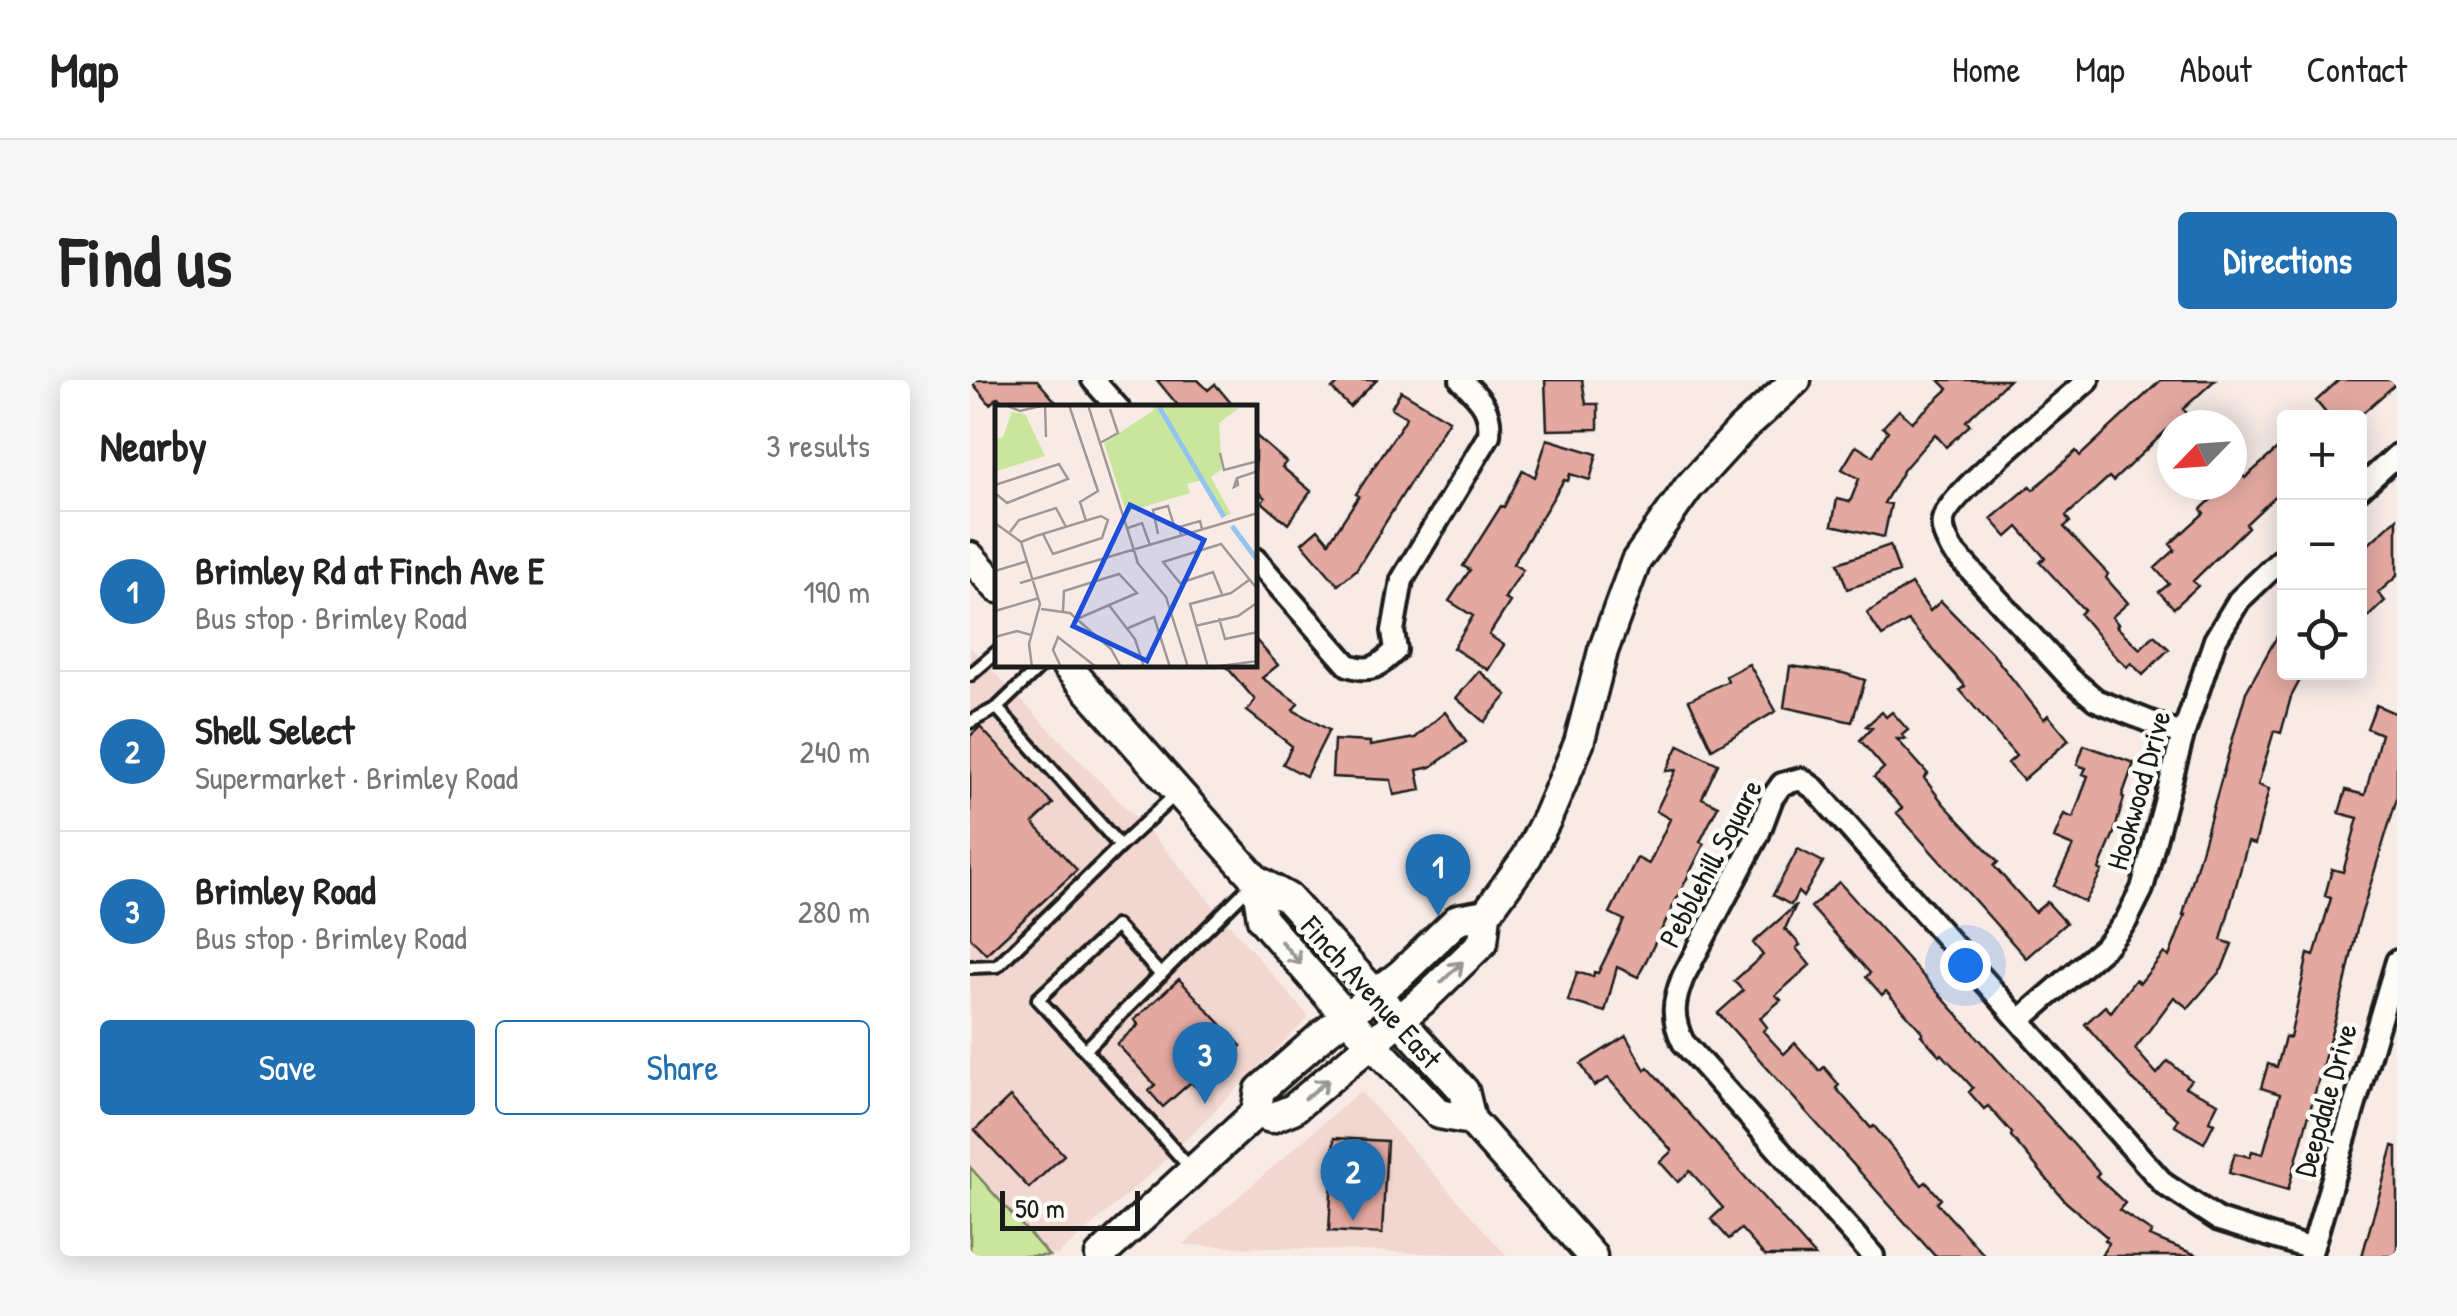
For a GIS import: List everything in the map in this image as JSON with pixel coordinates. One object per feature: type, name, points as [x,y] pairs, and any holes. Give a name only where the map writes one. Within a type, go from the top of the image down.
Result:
[{"type":"main road","points":[[1256,1113],[1272,1118],[1283,1115],[1399,1020],[1483,942],[1486,914],[1548,818],[1579,743],[1603,651],[1636,561],[1688,488],[1741,430],[1796,380]]},
{"type":"main road","points":[[970,557],[995,585]]},
{"type":"main road","name":"Finch Avenue East","points":[[1069,668],[1256,880],[1288,898],[1464,1091],[1470,1120],[1592,1256]]},
{"type":"main road","name":"Finch Avenue East","points":[[1256,880],[1262,919],[1371,1044],[1439,1114],[1470,1120]]},
{"type":"main road","points":[[1100,1256],[1256,1113],[1260,1090],[1376,994],[1458,919],[1486,914]]},
{"type":"street","points":[[1093,380],[1115,405]]},
{"type":"street","points":[[1258,562],[1348,665],[1366,671],[1380,666],[1396,650],[1393,631],[1402,580],[1489,434],[1490,419],[1484,403],[1460,380]]},
{"type":"street","points":[[2088,380],[1964,489],[1943,517],[1944,532],[1952,550],[2071,679],[2096,700],[2183,735]]},
{"type":"street","points":[[2367,482],[2397,454]]},
{"type":"street","name":"Hookwood Drive","points":[[2020,1020],[2108,944],[2126,922],[2142,889],[2183,735],[2215,640],[2240,600],[2277,564]]},
{"type":"street","name":"Pebblehill Square","points":[[1873,1256],[1683,1042],[1673,1022],[1674,1002],[1683,977],[1782,784],[1801,779],[1815,789],[2164,1184],[2219,1220],[2311,1253]]},
{"type":"street","name":"Deepdale Drive","points":[[2311,1253],[2397,960]]},
{"type":"lane","points":[[970,674],[995,653]]},
{"type":"lane","points":[[970,722],[998,708],[1039,668]]},
{"type":"lane","points":[[998,708],[1120,846]]},
{"type":"lane","points":[[970,967],[997,966],[1178,792]]},
{"type":"lane","points":[[1086,1050],[1256,880]]},
{"type":"lane","points":[[1161,975],[1116,926],[1038,999],[1192,1171]]},
{"type":"shaded area","points":[[970,647],[1159,842],[1309,1017],[1154,1171],[1057,1256],[1049,1256],[970,1167]]},
{"type":"shaded area","points":[[1360,1091],[1507,1256],[1183,1245]]},
{"type":"green space","points":[[970,1167],[1049,1256],[970,1256]]},
{"type":"building","points":[[970,380],[1037,380],[1058,405],[1005,405],[998,397],[990,404]]},
{"type":"building","points":[[1157,380],[1198,380],[1208,390],[1215,384],[1232,405],[1178,405]]},
{"type":"building","points":[[1342,380],[1377,380],[1350,407],[1332,389]]},
{"type":"building","points":[[1545,380],[1582,380],[1586,404],[1598,404],[1598,429],[1547,430]]},
{"type":"building","points":[[1939,380],[2009,380],[1966,421],[1970,425],[1946,447],[1935,434],[1904,469],[1884,503],[1891,504],[1884,537],[1832,525],[1837,499],[1850,502],[1859,479],[1842,469],[1856,446],[1873,456],[1888,431],[1883,427],[1899,410],[1912,422],[1948,389]]},
{"type":"building","points":[[2161,380],[2215,380],[2184,410],[2157,410],[2157,439],[2113,481],[2109,477],[2066,516],[2070,522],[2064,527],[2108,574],[2106,578],[2128,603],[2112,617],[2116,626],[2140,649],[2154,635],[2169,649],[2143,675],[2131,663],[2127,667],[2116,657],[2080,614],[2084,610],[2040,562],[2045,558],[2018,527],[2007,537],[1991,519],[2030,486],[2033,490],[2076,451],[2080,456]]},
{"type":"building","points":[[2339,380],[2397,380],[2366,410],[2323,410],[2316,401]]},
{"type":"building","points":[[1401,391],[1449,420],[1356,570],[1338,585],[1302,543],[1318,529],[1329,542],[1359,496],[1356,494],[1406,417],[1391,408]]},
{"type":"building","points":[[1258,438],[1286,462],[1282,467],[1311,491],[1288,524],[1262,502],[1265,498],[1258,492]]},
{"type":"building","points":[[1547,439],[1597,454],[1590,480],[1570,474],[1568,481],[1564,480],[1513,564],[1523,570],[1504,599],[1510,602],[1489,635],[1504,645],[1488,670],[1453,648],[1473,616],[1449,601],[1470,570],[1463,566],[1501,506],[1504,507],[1523,470],[1535,477]]},
{"type":"building","points":[[2277,449],[2277,495],[2193,581],[2198,586],[2174,608],[2159,592],[2169,584],[2155,568],[2175,550],[2170,544],[2204,513],[2201,509],[2211,500],[2247,500],[2247,476]]},
{"type":"building","points":[[2397,518],[2397,576],[2378,593],[2385,601],[2368,617],[2367,616],[2367,546]]},
{"type":"building","points":[[1890,545],[1899,572],[1847,589],[1838,563]]},
{"type":"building","points":[[1911,584],[1930,611],[1941,601],[1992,653],[2044,719],[2048,715],[2069,740],[2023,780],[2008,763],[2016,756],[1960,690],[1965,686],[1908,621],[1882,636],[1867,613]]},
{"type":"building","points":[[2277,637],[2277,680],[2300,680],[2281,733],[2274,731],[2258,785],[2269,789],[2255,844],[2248,842],[2221,940],[2232,944],[2222,969],[2188,1008],[2174,997],[2135,1049],[2157,1074],[2168,1061],[2191,1080],[2185,1087],[2218,1103],[2204,1143],[2175,1126],[2178,1119],[2136,1083],[2085,1024],[2105,1006],[2111,1012],[2135,980],[2140,983],[2164,953],[2169,957],[2185,915],[2246,692]]},
{"type":"building","points":[[1258,642],[1278,665],[1262,678],[1298,703],[1293,710],[1329,730],[1306,776],[1283,764],[1292,746],[1247,711],[1255,700],[1228,668],[1258,668]]},
{"type":"building","points":[[1749,664],[1776,711],[1712,749],[1689,700],[1728,681],[1726,676]]},
{"type":"building","points":[[1790,666],[1865,680],[1852,722],[1784,707]]},
{"type":"building","points":[[1479,671],[1507,695],[1484,722],[1456,698]]},
{"type":"building","points":[[2376,705],[2397,714],[2397,798],[2358,925],[2288,1190],[2229,1173],[2235,1153],[2250,1157],[2252,1151],[2263,1154],[2280,1094],[2261,1088],[2268,1064],[2277,1067],[2285,1037],[2290,1038],[2308,954],[2314,956],[2331,898],[2325,896],[2332,869],[2343,872],[2358,818],[2339,813],[2346,790],[2365,795],[2381,734],[2367,728]]},
{"type":"building","points":[[1445,712],[1466,742],[1431,767],[1417,770],[1421,790],[1394,795],[1391,780],[1332,777],[1334,740],[1370,742],[1370,746],[1415,738]]},
{"type":"building","points":[[1882,712],[1886,717],[1892,712],[1908,730],[1902,735],[1906,739],[1897,739],[1928,774],[1924,778],[1943,803],[1998,862],[1994,866],[2035,912],[2047,902],[2066,923],[2026,958],[1897,813],[1902,808],[1874,777],[1884,768],[1860,740],[1872,728],[1866,726]]},
{"type":"building","points":[[980,727],[1053,804],[1033,823],[1077,870],[986,954],[970,937],[970,736]]},
{"type":"building","points":[[1679,745],[1718,764],[1702,798],[1718,806],[1700,842],[1704,844],[1638,977],[1617,967],[1605,1012],[1568,1001],[1577,972],[1593,977],[1594,972],[1598,973],[1624,920],[1610,913],[1637,858],[1649,864],[1670,819],[1656,811],[1676,770],[1666,771]]},
{"type":"building","points":[[2084,745],[2134,763],[2099,869],[2102,871],[2085,902],[2054,886],[2073,846],[2054,838],[2064,814],[2073,818],[2088,776],[2083,774],[2086,768],[2077,765]]},
{"type":"building","points":[[1798,849],[1823,862],[1803,897],[1798,892],[1791,905],[1773,895]]},
{"type":"building","points":[[1839,882],[2099,1173],[2096,1176],[2125,1203],[2119,1210],[2152,1232],[2149,1236],[2199,1256],[2101,1256],[2109,1243],[2107,1237],[2066,1202],[2012,1133],[1988,1106],[1984,1109],[1969,1092],[1973,1088],[1921,1035],[1886,991],[1882,995],[1866,977],[1870,973],[1811,907]]},
{"type":"building","points":[[1796,905],[1784,931],[1800,945],[1796,948],[1810,965],[1776,995],[1781,1000],[1760,1018],[1767,1027],[1763,1031],[1784,1054],[1795,1043],[1820,1071],[1824,1067],[1839,1085],[1836,1088],[1871,1128],[1874,1126],[1922,1185],[1926,1182],[1941,1199],[1937,1203],[1985,1256],[1935,1256],[1718,1013],[1743,991],[1734,981],[1763,955],[1753,943]]},
{"type":"building","points":[[1179,979],[1241,1046],[1196,1087],[1191,1082],[1163,1107],[1149,1091],[1155,1085],[1117,1044],[1138,1025],[1134,1020]]},
{"type":"building","points":[[1626,1036],[1645,1070],[1648,1067],[1815,1256],[1765,1256],[1741,1229],[1729,1239],[1711,1219],[1723,1208],[1690,1171],[1678,1182],[1660,1162],[1672,1151],[1608,1078],[1594,1086],[1581,1064]]},
{"type":"building","points":[[1010,1097],[1064,1155],[1029,1188],[975,1130]]},
{"type":"building","points":[[1334,1138],[1387,1141],[1382,1234],[1329,1231]]},
{"type":"building","points":[[2393,1146],[2397,1147],[2397,1256],[2362,1256]]},
{"type":"place","name":"Brimley Rd at Finch Ave E","points":[[1438,916]]},
{"type":"place","name":"Brimley Road","points":[[1205,1104]]},
{"type":"place","name":"Shell Select","points":[[1353,1221]]}]
